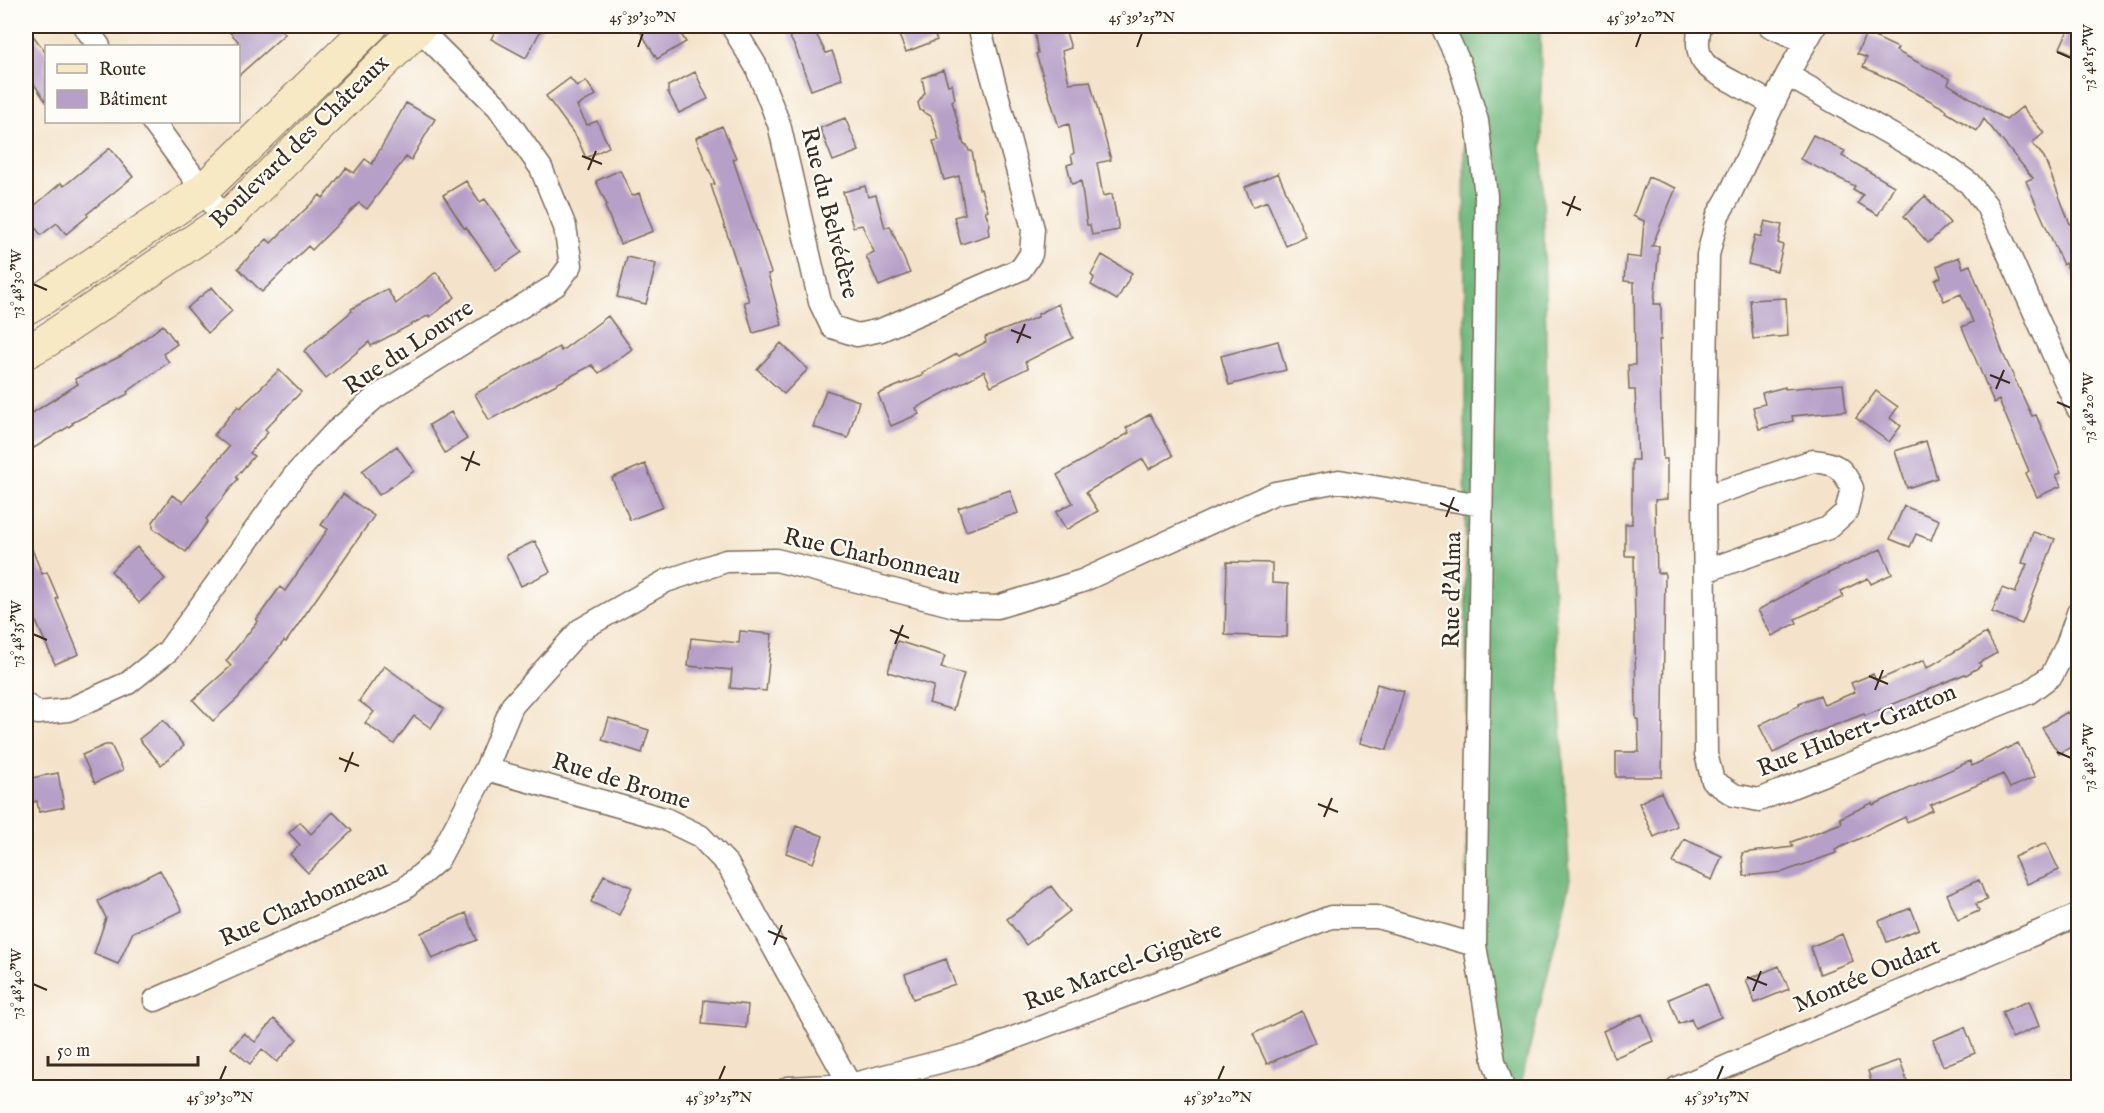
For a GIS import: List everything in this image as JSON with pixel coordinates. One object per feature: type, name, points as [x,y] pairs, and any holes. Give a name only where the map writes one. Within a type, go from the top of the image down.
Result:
[{"type":"street","points":[[84,26],[98,45]]},
{"type":"street","name":"Boulevard des Châteaux","points":[[26,308],[202,191],[370,26]]},
{"type":"street","name":"Boulevard des Châteaux","points":[[26,352],[46,341],[225,220],[418,26]]},
{"type":"street","name":"Rue du Louvre","points":[[26,705],[38,713],[68,710],[128,683],[160,658],[168,651],[294,477],[335,432],[376,397],[556,285],[571,265],[565,227],[541,168],[498,107],[418,26]]},
{"type":"street","name":"Rue du Belvédère","points":[[732,26],[756,66],[779,123],[820,302],[832,327],[857,335],[881,330],[1021,268],[1031,254],[1033,229],[979,26]]},
{"type":"street","name":"Rue d'Alma","points":[[1442,26],[1459,62],[1477,121],[1486,195],[1475,945],[1494,1061],[1503,1088]]},
{"type":"street","points":[[1700,26],[1697,41],[1708,69],[1773,104]]},
{"type":"street","name":"Rue Hubert-Gratton","points":[[1770,26],[1810,34],[1787,75],[1718,215],[1708,255],[1704,571],[1706,753],[1713,781],[1734,795],[1759,800],[2028,693],[2052,675],[2079,613]]},
{"type":"street","points":[[1787,75],[1941,163],[1969,183],[1987,206],[2079,410]]},
{"type":"street","points":[[154,123],[225,220]]},
{"type":"street","points":[[1704,497],[1813,461],[1830,462],[1844,472],[1852,488],[1846,512],[1828,528],[1704,571]]},
{"type":"street","name":"Rue Charbonneau","points":[[154,1000],[404,889],[438,860],[486,769],[513,705],[580,630],[666,581],[726,561],[776,560],[955,606],[997,607],[1082,581],[1275,494],[1339,481],[1481,505]]},
{"type":"street","name":"Rue de Brome","points":[[486,769],[665,819],[700,836],[728,865],[850,1085]]},
{"type":"street","name":"Montée Oudart","points":[[1677,1088],[2079,915]]},
{"type":"street","name":"Rue Marcel-Giguère","points":[[788,1088],[850,1085],[975,1053],[1331,917],[1377,917],[1475,945]]},
{"type":"green space","points":[[1444,26],[1540,26],[1549,510],[1570,883],[1520,1087],[1488,1086],[1467,947],[1464,78]]},
{"type":"building","points":[[26,26],[45,52],[45,100],[26,72]]},
{"type":"building","points":[[224,26],[278,26],[285,34],[240,74],[238,41]]},
{"type":"building","points":[[498,26],[543,26],[526,58],[491,39]]},
{"type":"building","points":[[637,26],[676,26],[686,42],[657,59]]},
{"type":"building","points":[[784,26],[812,26],[826,53],[832,51],[842,79],[811,90],[796,49]]},
{"type":"building","points":[[895,26],[930,26],[937,40],[906,52]]},
{"type":"building","points":[[1047,26],[1064,26],[1071,48],[1062,51],[1069,83],[1090,81],[1111,160],[1097,163],[1103,196],[1112,194],[1119,230],[1092,235],[1090,225],[1087,225],[1081,181],[1072,184],[1067,165],[1073,163],[1071,155],[1074,153],[1069,124],[1059,127],[1036,54],[1038,53],[1034,30]]},
{"type":"building","points":[[2070,26],[2079,26],[2079,57],[2060,48]]},
{"type":"building","points":[[1866,33],[1898,48],[1896,51],[1950,79],[1948,84],[2006,120],[2022,107],[2044,133],[2032,143],[2044,157],[2070,224],[2072,223],[2079,238],[2079,293],[2065,263],[2063,265],[2026,181],[2033,178],[1984,119],[1977,131],[1946,112],[1947,110],[1863,67],[1867,58],[1857,54]]},
{"type":"building","points":[[943,70],[948,85],[952,84],[955,99],[952,101],[964,145],[972,151],[979,189],[981,189],[988,211],[985,211],[990,225],[989,235],[961,244],[954,217],[965,214],[959,176],[944,180],[933,141],[939,140],[931,116],[920,110],[918,103],[925,93],[922,78]]},
{"type":"building","points":[[695,72],[708,99],[679,113],[668,92],[668,86]]},
{"type":"building","points":[[570,78],[577,87],[586,81],[596,95],[577,106],[587,125],[597,121],[609,147],[586,158],[577,138],[546,96]]},
{"type":"building","points":[[406,103],[435,119],[411,160],[406,157],[367,209],[359,203],[312,250],[308,246],[262,292],[238,268],[267,239],[271,243],[320,195],[323,198],[346,168],[354,173],[365,159],[372,164]]},
{"type":"building","points":[[845,118],[859,151],[833,161],[820,128]]},
{"type":"building","points":[[722,126],[736,158],[733,159],[771,273],[768,274],[782,325],[753,333],[744,302],[749,301],[711,185],[715,184],[696,138]]},
{"type":"building","points":[[1813,135],[1845,151],[1842,156],[1894,186],[1878,215],[1858,203],[1863,195],[1853,189],[1855,186],[1800,159]]},
{"type":"building","points":[[110,148],[133,177],[66,234],[57,223],[41,235],[26,213],[61,183],[64,186]]},
{"type":"building","points":[[620,170],[632,196],[639,193],[653,231],[620,244],[596,181]]},
{"type":"building","points":[[1278,173],[1306,237],[1286,246],[1267,201],[1253,207],[1245,187]]},
{"type":"building","points":[[1648,177],[1676,188],[1652,246],[1659,246],[1654,304],[1661,304],[1661,340],[1659,340],[1661,413],[1663,459],[1667,459],[1667,499],[1655,500],[1657,573],[1665,573],[1662,777],[1616,777],[1616,752],[1639,752],[1638,719],[1636,719],[1634,556],[1625,556],[1625,524],[1632,524],[1632,460],[1638,460],[1635,390],[1629,390],[1628,365],[1635,365],[1634,282],[1624,281],[1626,256],[1641,258],[1644,221],[1633,216]]},
{"type":"building","points":[[466,181],[480,202],[485,199],[522,252],[496,270],[466,227],[464,228],[443,195]]},
{"type":"building","points":[[865,186],[868,197],[876,195],[885,228],[890,226],[910,273],[879,286],[866,256],[874,252],[862,225],[853,227],[843,192]]},
{"type":"building","points":[[1925,196],[1950,223],[1928,243],[1904,216]]},
{"type":"building","points":[[1765,221],[1782,225],[1778,243],[1783,245],[1777,271],[1748,264],[1755,235],[1761,237]]},
{"type":"building","points":[[1102,255],[1132,273],[1117,300],[1091,285],[1094,278],[1091,275]]},
{"type":"building","points":[[627,257],[656,264],[646,304],[617,297]]},
{"type":"building","points":[[1959,257],[1963,268],[1970,265],[2004,356],[2032,416],[2036,415],[2061,473],[2056,475],[2061,486],[2037,497],[2026,473],[2029,471],[1999,400],[1994,403],[1962,327],[1973,322],[1961,294],[1944,301],[1935,280],[1941,277],[1937,266]]},
{"type":"building","points":[[436,272],[455,297],[430,317],[429,315],[371,346],[369,342],[326,378],[304,351],[352,311],[351,309],[387,289],[396,304]]},
{"type":"building","points":[[212,287],[232,311],[208,333],[187,308]]},
{"type":"building","points":[[1786,298],[1788,336],[1753,339],[1750,300]]},
{"type":"building","points":[[1058,304],[1073,338],[1025,362],[1028,368],[991,386],[984,371],[916,408],[919,414],[891,426],[878,394],[923,375],[922,373],[957,354],[959,356],[986,342],[985,337],[1038,317],[1038,314]]},
{"type":"building","points":[[608,316],[632,349],[599,373],[592,365],[489,420],[475,394],[559,347],[561,351]]},
{"type":"building","points":[[163,325],[177,344],[163,354],[169,362],[127,392],[128,394],[72,423],[34,448],[26,435],[26,417],[78,384],[75,379],[121,356]]},
{"type":"building","points":[[1278,341],[1286,370],[1229,385],[1221,356]]},
{"type":"building","points":[[781,343],[808,369],[784,394],[757,369]]},
{"type":"building","points":[[279,370],[301,392],[265,429],[268,432],[250,453],[254,456],[206,519],[208,521],[186,552],[153,528],[153,522],[172,495],[183,502],[229,447],[214,435],[238,406],[240,408]]},
{"type":"building","points":[[1843,384],[1846,411],[1792,416],[1793,421],[1759,429],[1753,407],[1765,404],[1762,393],[1785,387],[1785,389]]},
{"type":"building","points":[[826,390],[859,401],[848,438],[813,427]]},
{"type":"building","points":[[1876,391],[1898,407],[1890,418],[1901,426],[1889,442],[1856,418]]},
{"type":"building","points":[[451,412],[467,439],[445,453],[429,425]]},
{"type":"building","points":[[1150,414],[1173,456],[1149,469],[1143,459],[1086,492],[1098,511],[1066,530],[1056,512],[1073,503],[1057,475],[1129,433],[1126,428]]},
{"type":"building","points":[[1926,441],[1937,478],[1907,488],[1895,451]]},
{"type":"building","points":[[397,446],[414,471],[379,495],[362,471]]},
{"type":"building","points":[[645,464],[663,507],[630,520],[612,478]]},
{"type":"building","points":[[1010,490],[1018,513],[966,531],[958,508]]},
{"type":"building","points":[[343,494],[374,516],[286,642],[284,641],[238,698],[213,721],[193,700],[231,666],[226,661],[258,621],[256,620],[280,587],[285,591],[328,529],[321,525]]},
{"type":"building","points":[[1904,506],[1939,520],[1931,540],[1916,534],[1910,547],[1890,539]]},
{"type":"building","points":[[2033,532],[2055,539],[2022,624],[1992,612],[2002,588],[2015,593],[2027,564],[2022,563]]},
{"type":"building","points":[[26,534],[42,574],[47,572],[79,654],[55,664],[26,599]]},
{"type":"building","points":[[535,541],[550,572],[521,586],[506,555]]},
{"type":"building","points":[[137,547],[165,579],[139,603],[111,571]]},
{"type":"building","points":[[1881,549],[1892,574],[1871,584],[1868,578],[1841,591],[1843,597],[1795,619],[1797,623],[1772,636],[1758,610],[1805,584]]},
{"type":"building","points":[[1227,562],[1272,563],[1272,583],[1288,584],[1287,637],[1225,635]]},
{"type":"building","points":[[740,631],[772,634],[766,691],[730,688],[732,670],[688,666],[691,638],[739,643]]},
{"type":"building","points":[[1986,633],[1997,653],[1979,663],[1981,666],[1966,675],[1865,716],[1864,714],[1812,734],[1773,753],[1759,725],[1800,705],[1799,703],[1820,695],[1824,705],[1855,692],[1851,683],[1873,674],[1876,681],[1924,660],[1927,668]]},
{"type":"building","points":[[897,641],[945,656],[941,668],[964,674],[953,710],[929,703],[934,686],[888,672]]},
{"type":"building","points":[[384,666],[444,709],[431,728],[414,716],[394,744],[365,723],[374,712],[359,701]]},
{"type":"building","points":[[1377,684],[1404,692],[1387,750],[1360,743]]},
{"type":"building","points":[[2067,712],[2079,730],[2079,742],[2059,754],[2042,728]]},
{"type":"building","points":[[609,718],[649,730],[642,753],[602,740]]},
{"type":"building","points":[[163,720],[184,746],[161,765],[139,739]]},
{"type":"building","points":[[2018,743],[2035,777],[2010,788],[2003,774],[1930,805],[1933,810],[1907,822],[1905,817],[1835,850],[1836,853],[1783,872],[1744,876],[1742,853],[1793,847],[1791,842],[1842,823],[1840,818],[1872,803],[1873,805],[1970,761],[1972,766]]},
{"type":"building","points":[[105,745],[111,745],[123,770],[95,783],[82,755]]},
{"type":"building","points":[[58,773],[64,807],[39,812],[37,801],[29,803],[26,779]]},
{"type":"building","points":[[1661,792],[1677,826],[1654,837],[1639,803]]},
{"type":"building","points":[[333,812],[352,831],[308,873],[290,854],[300,845],[289,833],[300,822],[311,834]]},
{"type":"building","points":[[796,826],[823,836],[813,863],[786,853]]},
{"type":"building","points":[[1684,839],[1722,856],[1712,880],[1673,863]]},
{"type":"building","points":[[2046,843],[2059,870],[2027,884],[2014,857]]},
{"type":"building","points":[[160,870],[182,911],[133,932],[118,964],[94,954],[106,918],[98,901]]},
{"type":"building","points":[[604,875],[632,887],[619,915],[591,902]]},
{"type":"building","points":[[1979,880],[1987,900],[1976,904],[1979,911],[1958,920],[1947,894]]},
{"type":"building","points":[[1051,886],[1070,911],[1026,945],[1007,919]]},
{"type":"building","points":[[1911,908],[1919,929],[1887,942],[1879,921]]},
{"type":"building","points":[[466,913],[477,940],[432,959],[421,933]]},
{"type":"building","points":[[1842,934],[1853,961],[1820,974],[1810,947]]},
{"type":"building","points":[[946,959],[955,984],[913,999],[905,974]]},
{"type":"building","points":[[1779,966],[1789,989],[1755,1003],[1746,980]]},
{"type":"building","points":[[1707,983],[1721,1017],[1695,1028],[1691,1019],[1679,1024],[1669,999]]},
{"type":"building","points":[[704,1000],[748,1005],[746,1028],[702,1024]]},
{"type":"building","points":[[2029,1001],[2039,1026],[2012,1038],[2002,1012]]},
{"type":"building","points":[[1302,1011],[1316,1042],[1267,1064],[1253,1034]]},
{"type":"building","points":[[1642,1014],[1653,1041],[1614,1058],[1603,1031]]},
{"type":"building","points":[[274,1019],[297,1039],[277,1062],[262,1049],[250,1064],[231,1048],[244,1033],[255,1042]]},
{"type":"building","points":[[1965,1027],[1975,1053],[1943,1066],[1933,1040]]},
{"type":"building","points":[[1900,1060],[1909,1088],[1873,1088],[1868,1071]]}]
